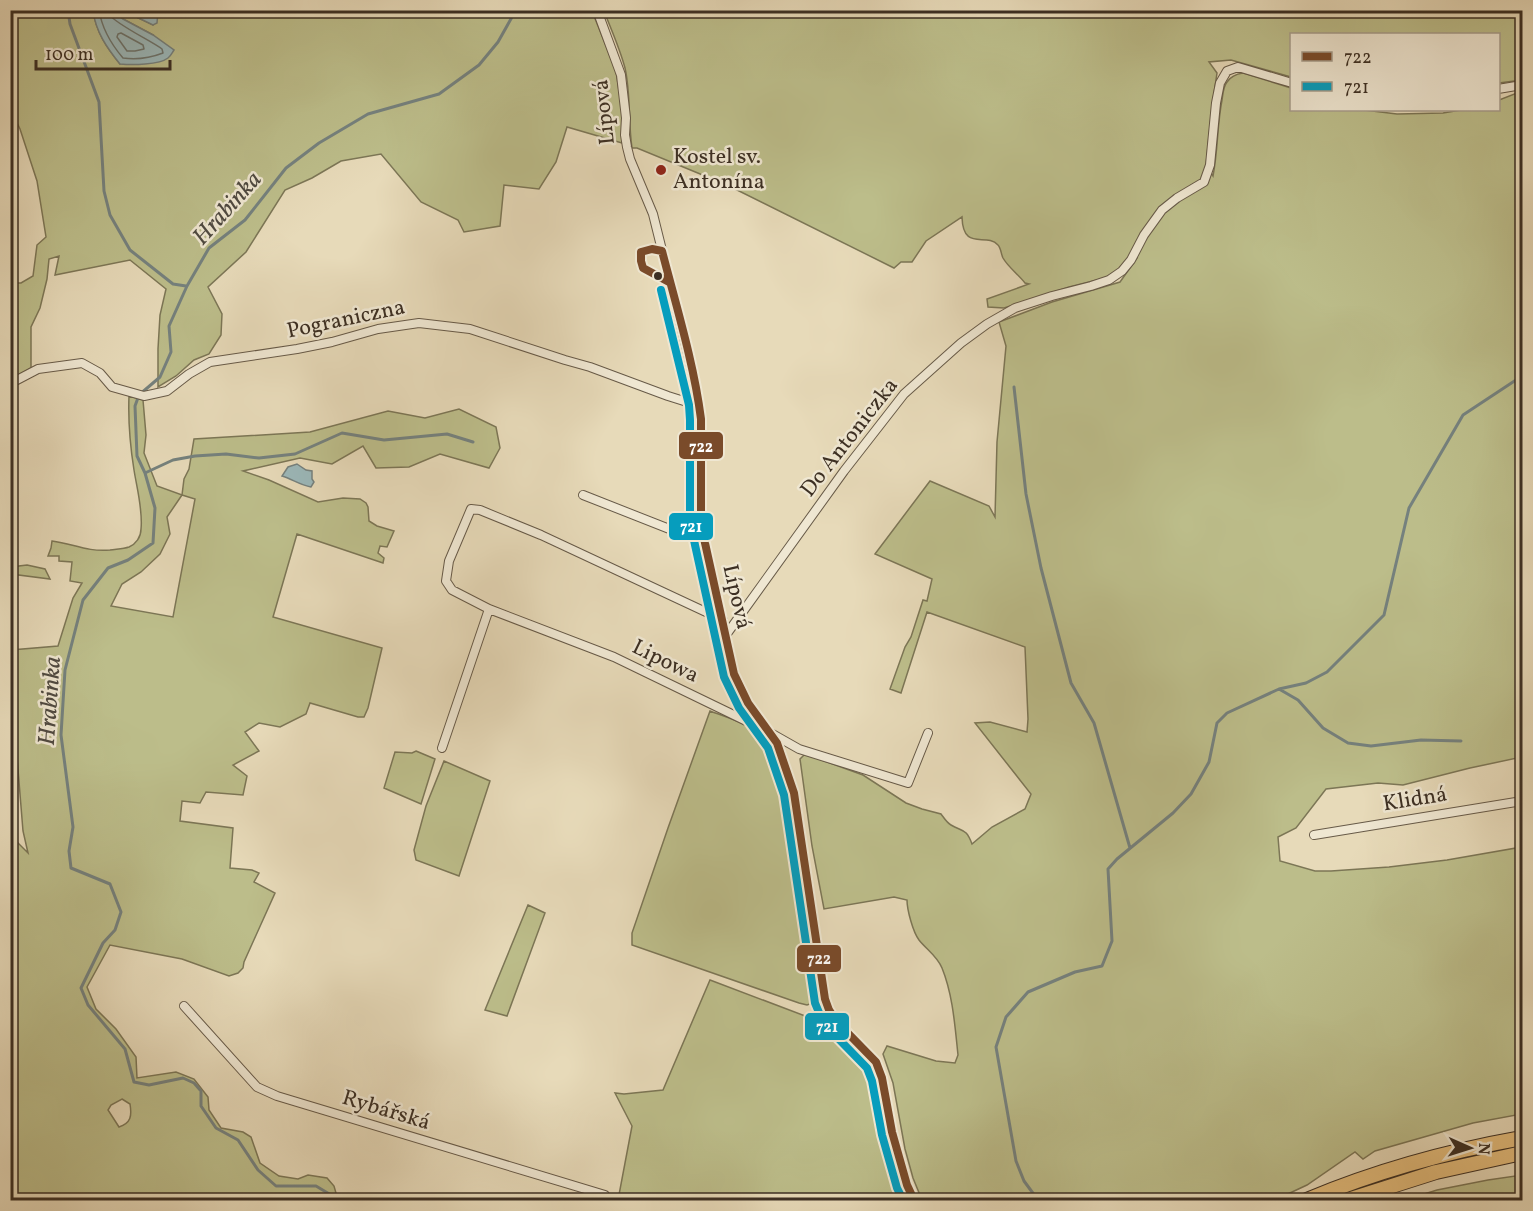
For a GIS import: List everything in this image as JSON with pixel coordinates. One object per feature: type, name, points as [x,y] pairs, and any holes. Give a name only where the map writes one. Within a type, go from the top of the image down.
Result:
[{"type":"highway","points":[[1307,1200],[1343,1186],[1438,1156],[1522,1138]]},
{"type":"highway","points":[[1348,1200],[1437,1172],[1522,1153]]},
{"type":"street","name":"Lípová","points":[[597,10],[621,75],[627,147],[652,214],[699,403],[701,519],[734,674],[748,703],[777,743],[794,793],[825,999],[836,1020],[876,1062],[882,1078],[892,1132],[907,1185],[914,1200]]},
{"type":"street","name":"Do Antoniczka","points":[[726,635],[844,471],[904,394],[961,343],[987,324],[1015,308],[1109,280],[1122,271],[1162,210],[1204,182],[1209,165],[1220,83],[1227,70],[1238,67],[1290,82]]},
{"type":"street","points":[[1500,90],[1522,85]]},
{"type":"street","name":"Pograniczna","points":[[10,380],[17,380],[38,369],[82,363],[100,373],[112,387],[144,396],[167,391],[210,362],[297,349],[378,329],[419,323],[470,328],[590,367],[668,396],[699,403]]},
{"type":"street","points":[[583,495],[705,543]]},
{"type":"street","name":"Lipowa","points":[[723,620],[541,535],[480,510],[471,509],[449,561],[446,581],[452,590],[489,609],[614,657],[769,732],[799,749],[908,783],[928,733]]},
{"type":"street","points":[[442,747],[489,609]]},
{"type":"street","name":"Klidná","points":[[1314,835],[1522,801]]},
{"type":"street","name":"Rybářská","points":[[184,1006],[257,1087],[277,1096],[605,1195],[608,1200]]},
{"type":"green space","points":[[158,10],[592,11],[616,71],[622,111],[622,143],[567,127],[556,162],[539,189],[504,185],[500,226],[464,232],[458,220],[421,202],[381,154],[341,161],[285,190],[246,252],[208,287],[222,314],[221,335],[209,354],[194,360],[176,376],[158,387],[160,315],[166,289],[130,260],[55,275],[59,256],[49,259],[40,308],[31,327],[31,368],[17,376],[11,376],[11,283],[21,283],[33,276],[37,245],[46,237],[37,181],[20,129],[11,110],[11,11],[93,11],[103,39],[120,64],[153,35],[113,11],[124,11],[153,25]]},
{"type":"green space","points":[[604,11],[1522,11],[1522,80],[1500,83],[1500,33],[1290,33],[1290,77],[1231,60],[1209,62],[1217,73],[1206,165],[1213,176],[1224,88],[1230,78],[1240,73],[1290,88],[1290,111],[1372,111],[1397,114],[1500,111],[1500,100],[1522,91],[1522,757],[1403,785],[1378,783],[1326,789],[1296,828],[1278,837],[1280,861],[1315,871],[1389,867],[1522,847],[1522,1114],[1473,1123],[1375,1151],[1363,1159],[1355,1152],[1307,1185],[1275,1200],[922,1200],[905,1149],[893,1083],[883,1054],[887,1046],[936,1061],[955,1063],[958,1055],[953,1011],[946,978],[940,964],[915,932],[907,900],[894,897],[824,909],[812,846],[800,759],[805,754],[863,775],[906,803],[941,814],[950,824],[964,831],[972,844],[992,827],[1025,809],[1031,794],[975,723],[990,722],[1027,732],[1025,647],[927,612],[901,693],[890,689],[923,600],[927,601],[932,579],[875,554],[930,481],[989,506],[995,517],[997,442],[1006,346],[999,322],[1052,302],[1120,282],[1137,258],[1128,258],[1118,270],[1105,278],[1004,308],[988,307],[987,299],[1029,284],[1025,283],[1008,265],[998,245],[987,240],[971,238],[966,234],[962,217],[926,241],[912,262],[901,262],[894,268],[727,185],[637,148],[632,148],[628,88],[618,46]]},
{"type":"green space","points":[[129,396],[143,400],[146,435],[144,453],[157,486],[182,495],[194,439],[310,432],[388,411],[425,418],[459,409],[496,427],[500,448],[489,468],[440,454],[409,467],[376,468],[363,446],[332,464],[300,458],[243,471],[318,502],[343,498],[360,499],[368,507],[369,521],[394,531],[387,547],[380,546],[378,553],[384,558],[383,563],[297,534],[273,617],[382,648],[368,708],[364,717],[358,717],[310,703],[306,714],[280,727],[259,723],[245,732],[259,751],[233,765],[247,776],[243,795],[206,792],[200,803],[182,801],[180,821],[233,828],[230,868],[259,873],[254,882],[275,893],[243,968],[238,973],[229,976],[182,959],[110,945],[87,987],[96,1009],[116,1029],[136,1057],[137,1078],[176,1072],[194,1079],[208,1097],[209,1110],[221,1128],[243,1132],[251,1137],[260,1163],[279,1176],[298,1179],[308,1175],[327,1178],[334,1186],[338,1200],[11,1200],[10,802],[15,840],[28,853],[23,831],[11,683],[11,650],[58,646],[73,598],[82,583],[70,581],[72,562],[59,561],[59,556],[48,556],[52,541],[87,549],[110,550],[129,547],[139,537],[141,514],[131,451]],"holes":[[[182,495],[195,499],[173,617],[111,606],[122,584],[141,572],[160,554],[170,534],[167,517]],[[122,1099],[130,1104],[131,1115],[128,1121],[119,1127],[108,1110],[111,1105]]]},
{"type":"green space","points":[[27,565],[45,569],[50,579],[11,574],[11,567]]},
{"type":"green space","points":[[710,711],[756,730],[773,748],[780,762],[788,792],[793,840],[802,888],[814,986],[813,1003],[807,1005],[799,1003],[632,945],[632,933]]},
{"type":"green space","points":[[416,751],[435,759],[421,804],[384,788],[395,752],[412,753]]},
{"type":"green space","points":[[444,761],[490,781],[459,876],[416,860],[414,850],[426,806]]},
{"type":"green space","points":[[528,905],[545,913],[507,1016],[485,1010]]},
{"type":"green space","points":[[710,980],[831,1024],[861,1054],[873,1075],[883,1107],[882,1153],[903,1191],[899,1200],[618,1200],[632,1126],[615,1093],[663,1090]]},
{"type":"green space","points":[[1522,1175],[1522,1200],[1405,1200],[1437,1190]]},
{"type":"water","points":[[93,11],[113,11],[174,50],[169,57],[158,62],[120,64],[103,39]]},
{"type":"water","points":[[124,11],[158,11],[157,23],[153,25]]},
{"type":"water","points":[[297,464],[312,471],[314,482],[311,487],[282,476],[288,467]]},
{"type":"waterway","points":[[68,10],[70,24],[99,102],[104,191],[110,215],[130,250],[173,284],[186,286]]},
{"type":"waterway","name":"Hrabinka","points":[[332,1200],[331,1195],[316,1186],[276,1186],[258,1170],[238,1140],[216,1128],[201,1106],[201,1091],[194,1083],[183,1078],[149,1085],[134,1082],[125,1049],[88,1005],[81,988],[103,943],[115,930],[121,912],[110,884],[71,868],[69,851],[73,827],[61,735],[65,670],[83,600],[108,568],[128,560],[153,543],[155,508],[145,473],[137,456],[135,406],[139,395],[160,377],[171,352],[169,326],[187,286],[209,248],[245,220],[286,168],[319,143],[368,114],[439,94],[479,65],[498,42],[512,17],[512,10]]},
{"type":"waterway","points":[[1038,1200],[1024,1181],[1016,1161],[996,1047],[1006,1017],[1028,992],[1075,972],[1102,966],[1112,941],[1108,869],[1173,813],[1191,794],[1209,762],[1217,723],[1227,713],[1279,689],[1306,683],[1327,672],[1384,615],[1409,508],[1463,415],[1522,376]]},
{"type":"waterway","points":[[1014,387],[1026,494],[1041,568],[1071,683],[1094,723],[1130,848]]},
{"type":"waterway","points":[[145,473],[173,460],[195,456],[226,454],[259,458],[295,454],[342,433],[384,440],[447,434],[473,442]]},
{"type":"waterway","points":[[1279,689],[1298,700],[1323,728],[1348,743],[1371,746],[1421,740],[1461,741]]},
{"type":"transit line","name":"722","points":[[669,282],[643,268],[641,252],[652,249],[662,251],[684,335],[701,419],[701,520],[705,543],[734,674],[748,703],[777,743],[794,793],[825,999],[836,1021],[876,1062],[882,1078],[892,1132],[907,1185],[914,1200]]},
{"type":"transit line","name":"721","points":[[661,290],[689,405],[690,520],[724,677],[739,708],[768,748],[784,795],[815,1003],[828,1028],[867,1068],[872,1081],[882,1135],[897,1188],[903,1200]]},
{"type":"place","name":"Kostel sv. Antonína","points":[[661,170]]}]
